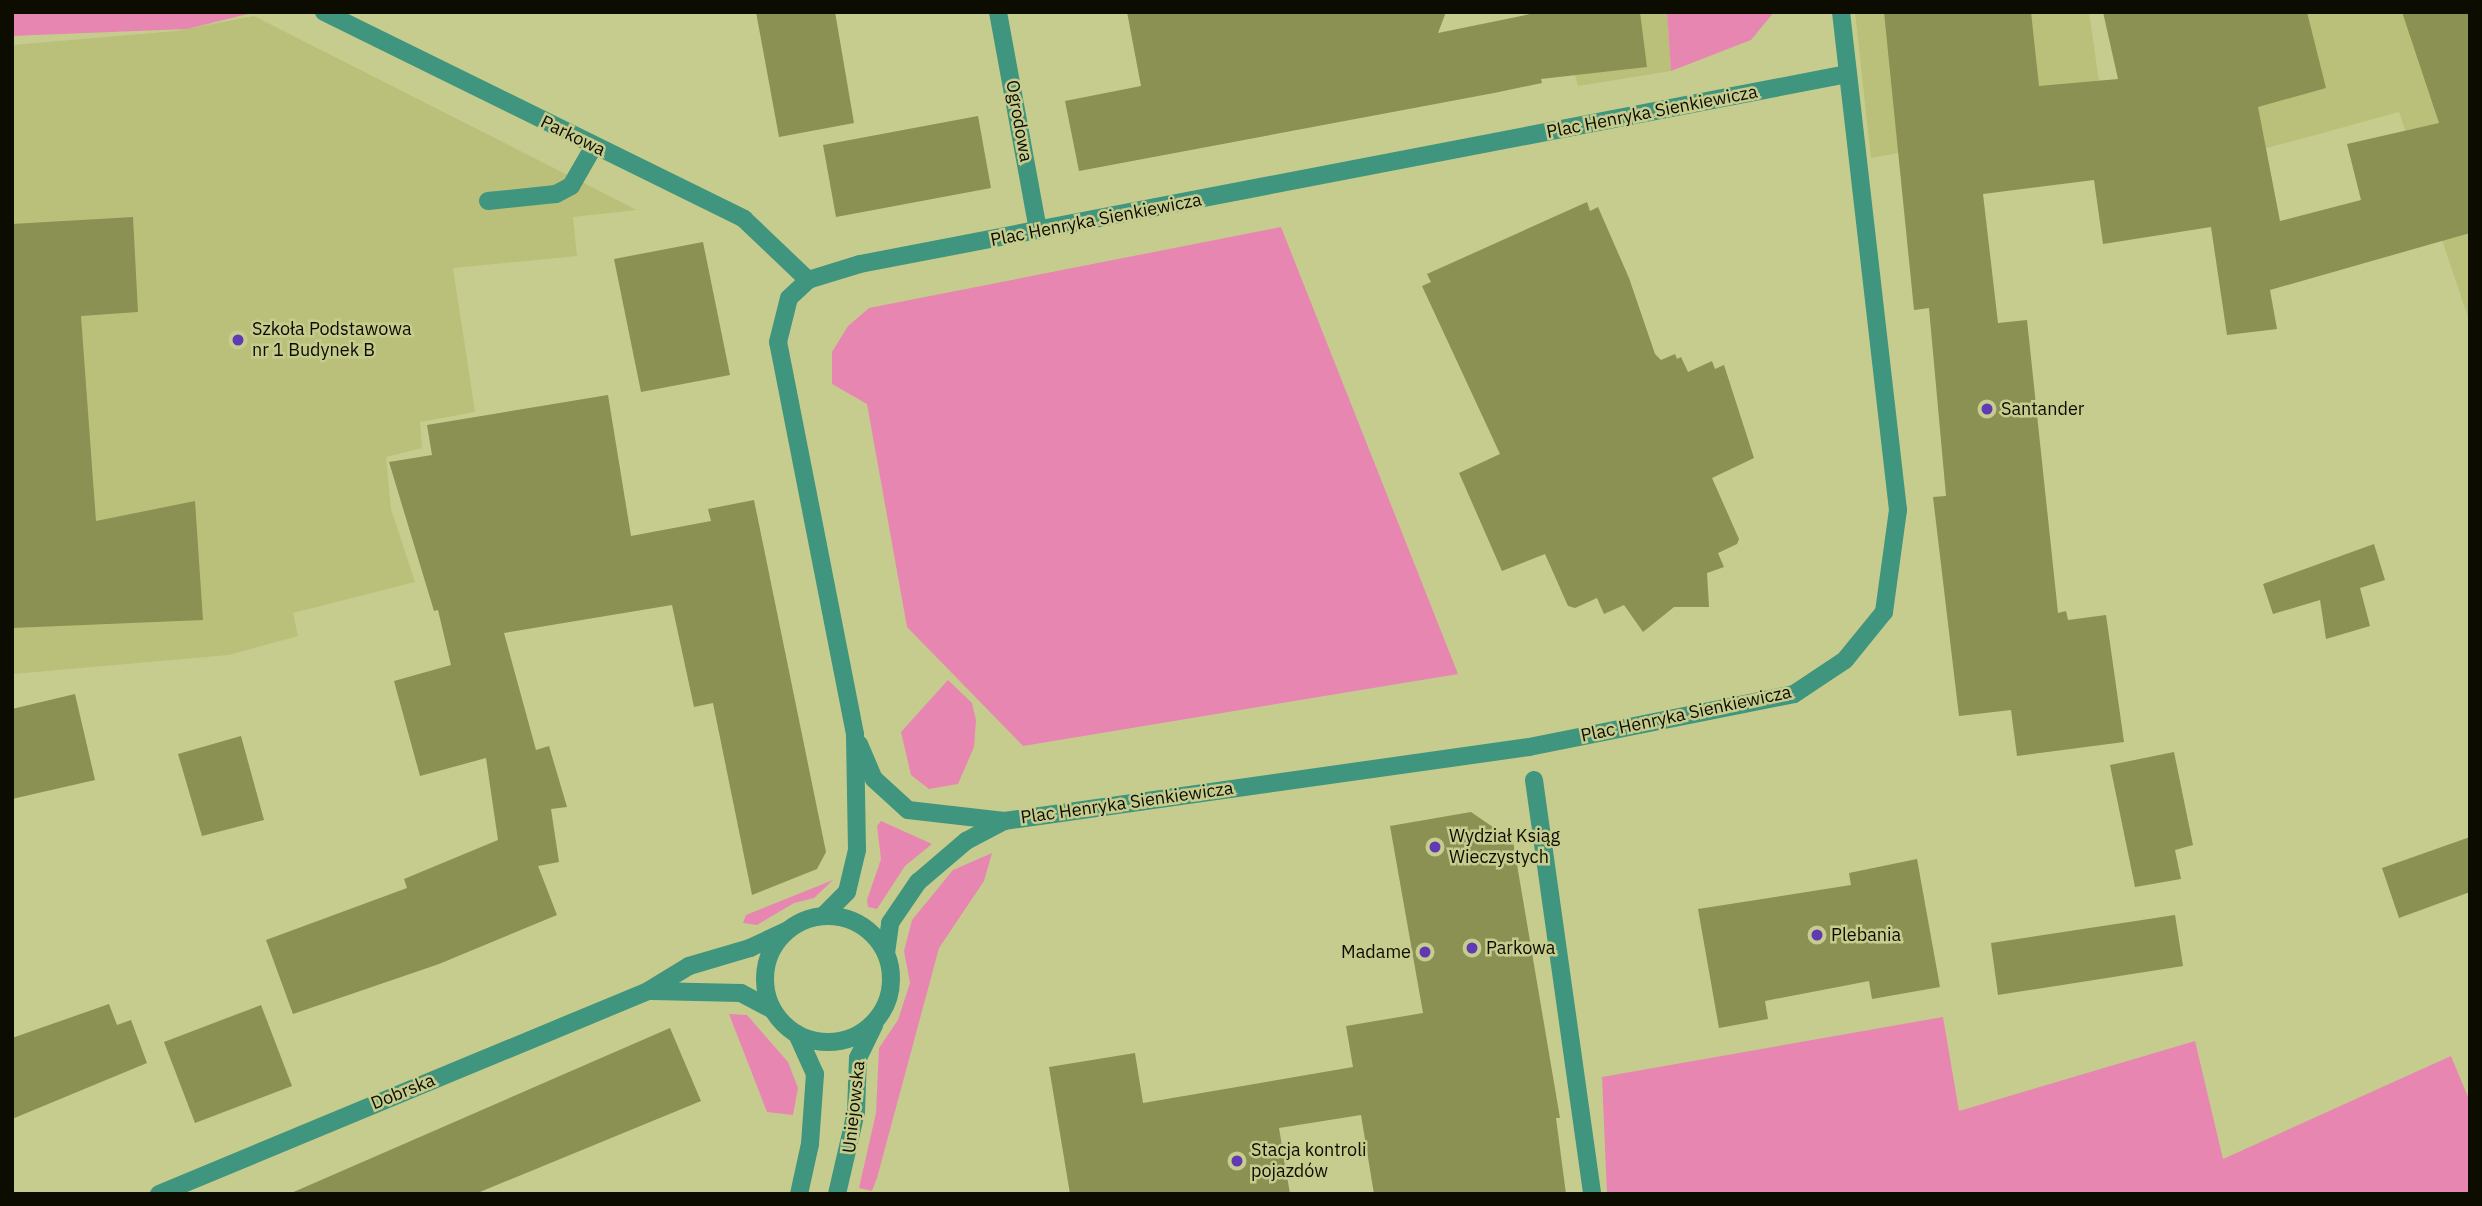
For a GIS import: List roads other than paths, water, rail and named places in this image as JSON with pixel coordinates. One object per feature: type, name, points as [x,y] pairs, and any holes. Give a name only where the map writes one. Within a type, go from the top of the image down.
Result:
[{"type":"street","name":"Parkowa","points":[[324,12],[744,219],[808,280]]},
{"type":"street","name":"Ogrodowa","points":[[998,12],[1038,230]]},
{"type":"street","name":"Plac Henryka Sienkiewicza","points":[[855,734],[874,779],[908,810],[1004,821],[1529,747],[1794,694],[1845,660],[1884,612],[1898,510],[1841,12]]},
{"type":"street","name":"Plac Henryka Sienkiewicza","points":[[823,916],[846,891],[857,850],[855,734],[778,342],[789,298],[808,280],[860,264],[1847,74]]},
{"type":"street","points":[[488,201],[556,194],[571,186],[594,146]]},
{"type":"street","points":[[1534,780],[1592,1194]]},
{"type":"street","name":"Plac Henryka Sienkiewicza","points":[[886,953],[890,923],[918,881],[966,841],[1004,821]]},
{"type":"street","points":[[797,1034],[817,1042],[839,1042],[859,1035],[876,1021],[891,989],[886,953],[859,924],[823,916],[788,930],[774,947],[767,967],[766,989],[773,1010],[797,1034],[815,1074],[816,1086],[799,1194]]},
{"type":"street","name":"Dobrska","points":[[159,1194],[648,992],[689,966],[750,948],[788,930]]},
{"type":"street","name":"Dobrska","points":[[648,992],[741,993],[773,1010]]},
{"type":"street","name":"Uniejowska","points":[[837,1194],[856,1112],[858,1058],[876,1021]]},
{"type":"place","name":"Szkoła Podstawowa nr 1 Budynek B","points":[[238,340]]},
{"type":"place","name":"Santander","points":[[1987,409]]},
{"type":"place","name":"Wydział Ksiąg Wieczystych","points":[[1435,847]]},
{"type":"place","name":"Plebania","points":[[1817,935]]},
{"type":"place","name":"Parkowa","points":[[1472,948]]},
{"type":"place","name":"Madame","points":[[1425,952]]},
{"type":"place","name":"Stacja kontroli pojazdów","points":[[1237,1161]]}]
